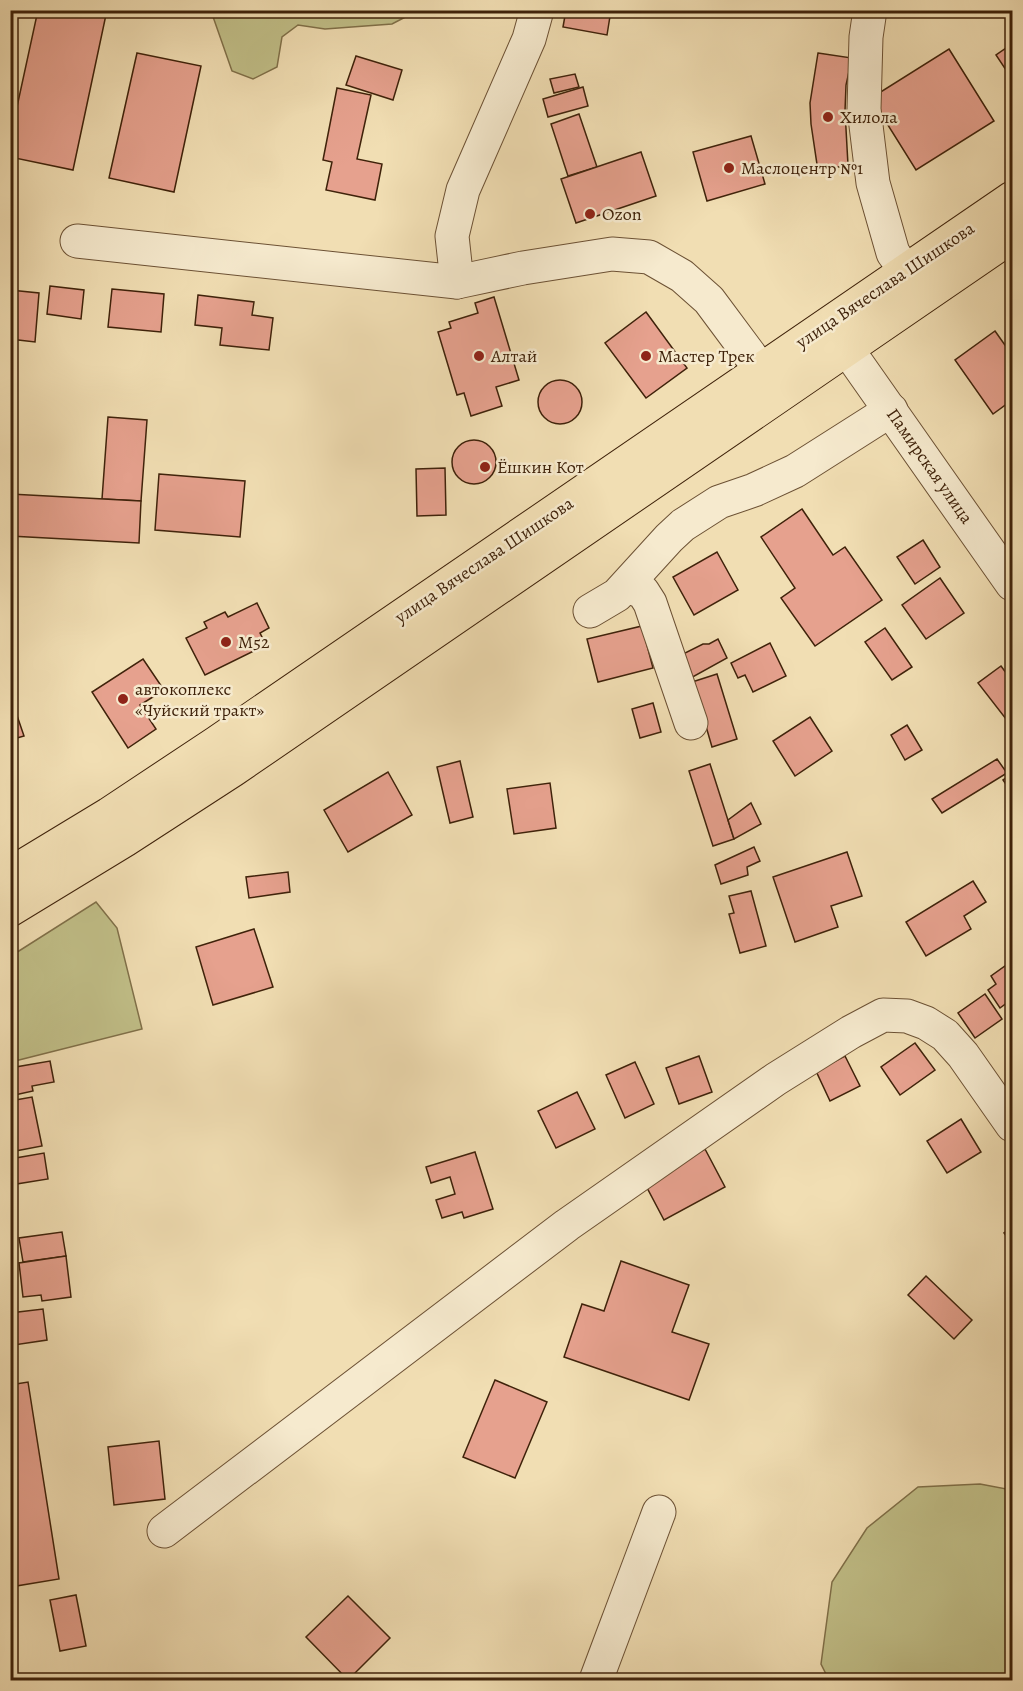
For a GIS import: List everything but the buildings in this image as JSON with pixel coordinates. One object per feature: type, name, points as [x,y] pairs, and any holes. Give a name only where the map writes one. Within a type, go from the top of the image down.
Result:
[{"type":"main road","name":"улица Вячеслава Шишкова","points":[[10,910],[117,827],[226,737],[1012,198]]},
{"type":"main road","name":"улица Вячеслава Шишкова","points":[[10,874],[117,827],[233,770],[1012,236]]},
{"type":"street","points":[[457,282],[452,236],[463,190],[530,39],[537,10]]},
{"type":"street","points":[[870,10],[866,37],[864,108],[873,183],[893,253],[906,271]]},
{"type":"street","points":[[78,241],[457,282],[524,268],[612,254],[649,257],[682,276],[709,300],[761,370]]},
{"type":"street","name":"Памирская улица","points":[[847,349],[1012,584]]},
{"type":"street","points":[[590,611],[608,602],[627,586],[669,538],[691,520],[719,502],[754,490],[795,471],[891,410]]},
{"type":"street","points":[[627,586],[643,592],[650,603],[691,723]]},
{"type":"street","points":[[164,1531],[567,1225],[776,1079],[851,1032],[883,1015],[907,1016],[926,1023],[945,1035],[963,1055],[1012,1125]]},
{"type":"street","points":[[596,1680],[659,1512]]},
{"type":"shaded area","points":[[211,11],[417,11],[392,24],[325,29],[298,25],[282,37],[277,67],[253,79],[232,71]]},
{"type":"shaded area","points":[[96,902],[117,928],[142,1029],[11,1062],[11,956]]},
{"type":"shaded area","points":[[980,1484],[1012,1490],[1012,1680],[829,1680],[821,1664],[832,1582],[867,1528],[918,1487]]},
{"type":"place","name":"Хилола","points":[[828,117]]},
{"type":"place","name":"Маслоцентр №1","points":[[729,168]]},
{"type":"place","name":"Ozon","points":[[590,214]]},
{"type":"place","name":"Алтай","points":[[479,356]]},
{"type":"place","name":"Мастер Трек","points":[[646,356]]},
{"type":"place","name":"Ёшкин Кот","points":[[485,467]]},
{"type":"place","name":"М52","points":[[226,642]]},
{"type":"place","name":"автокоплекс «Чуйский тракт»","points":[[123,699]]}]
